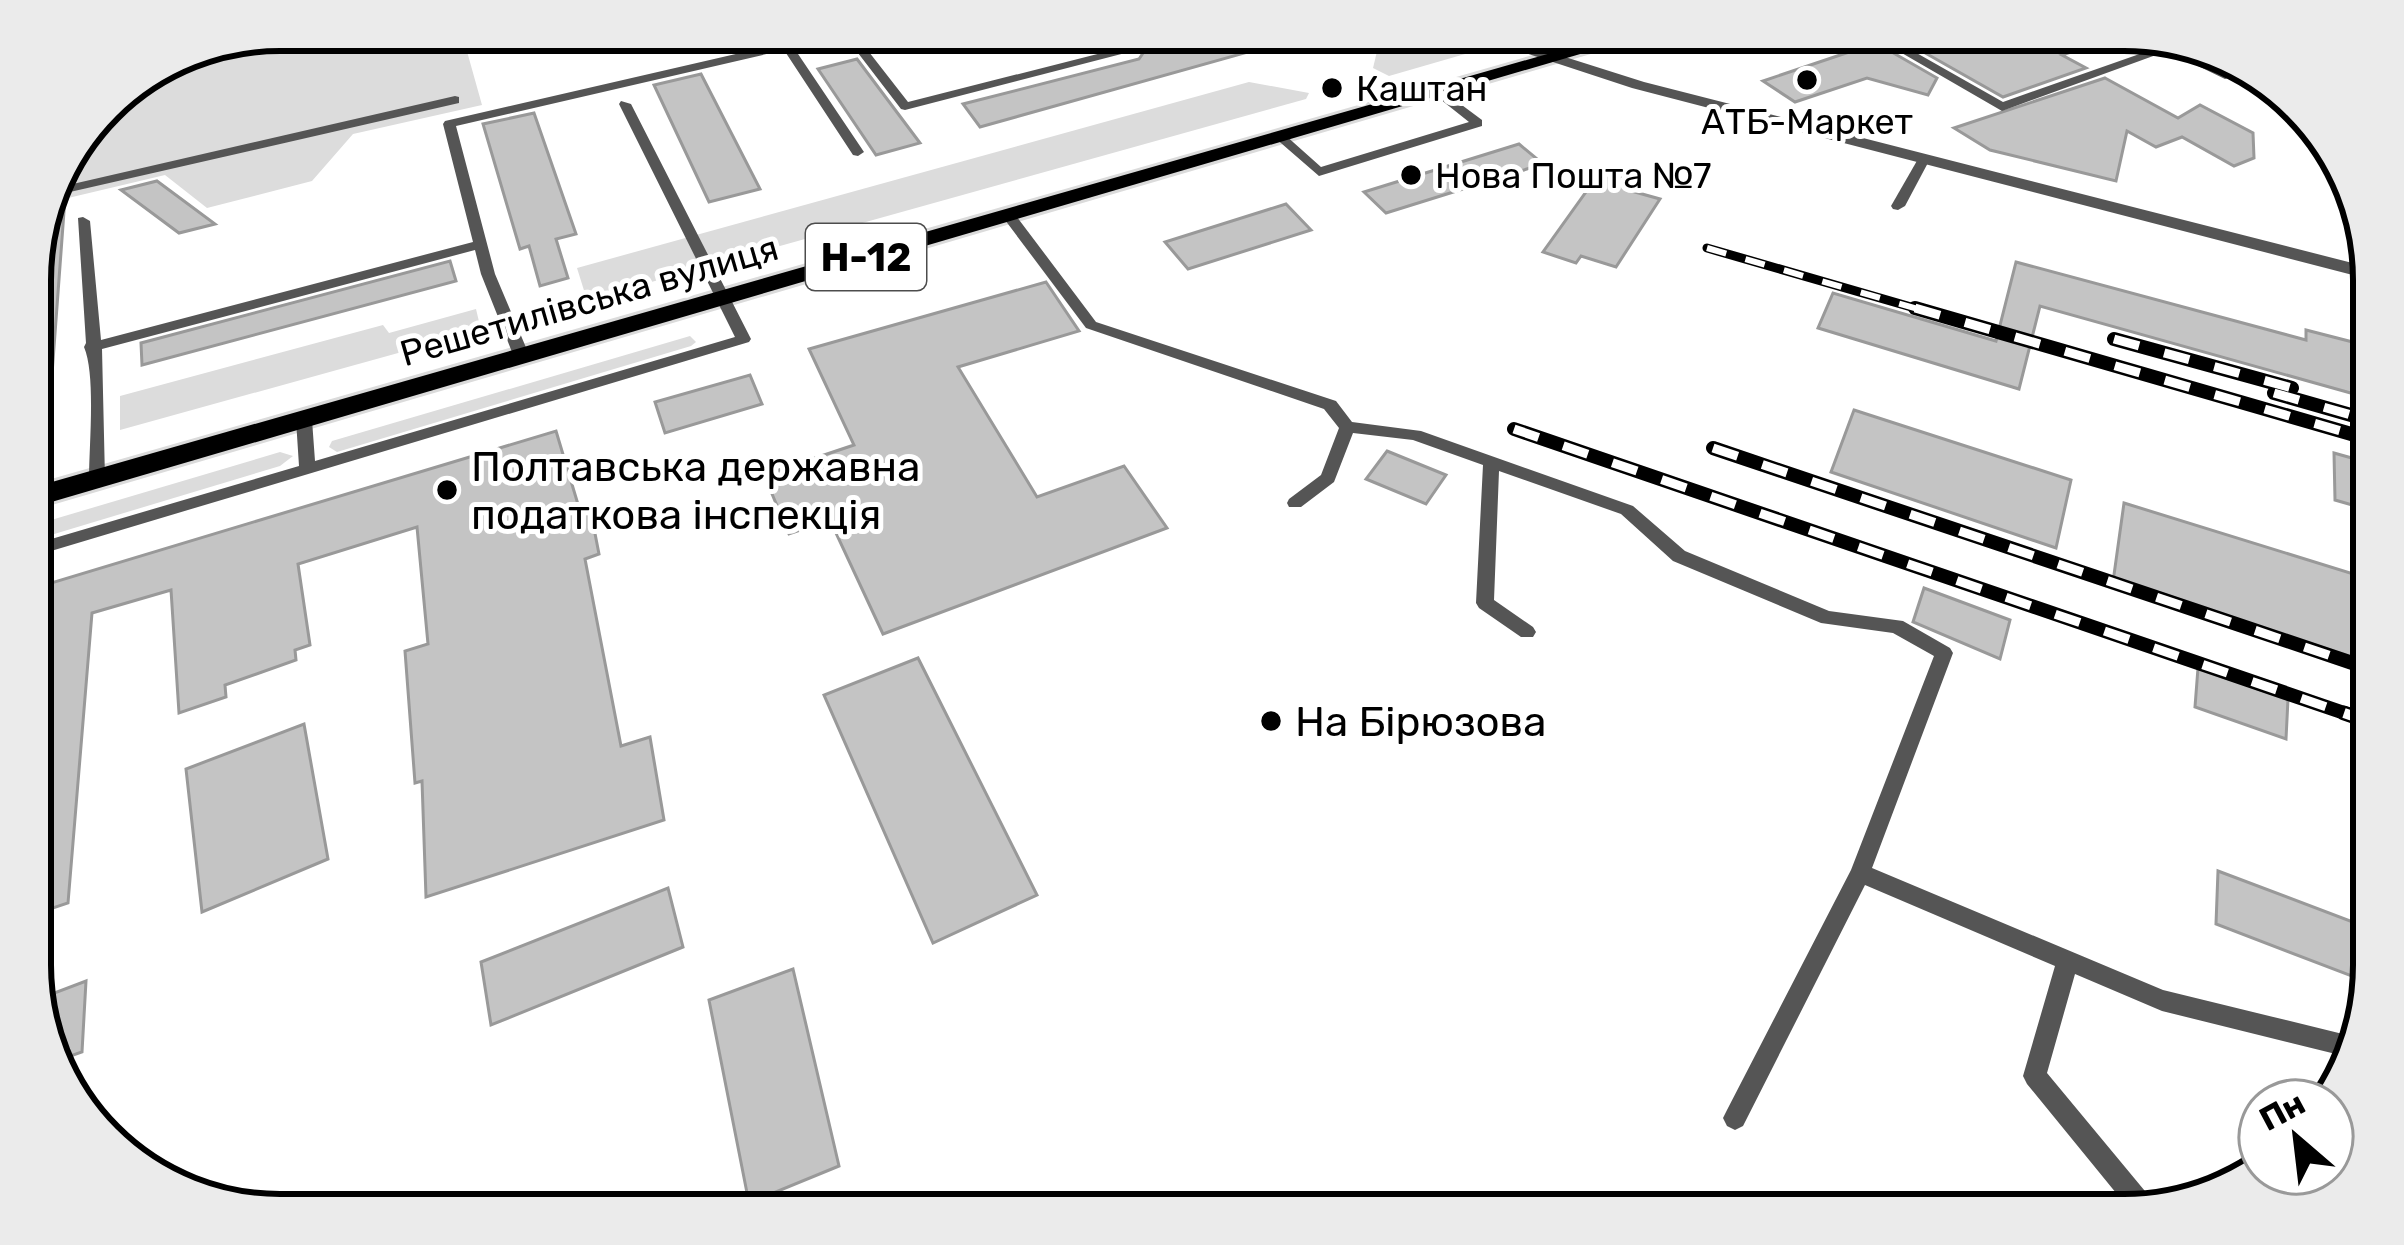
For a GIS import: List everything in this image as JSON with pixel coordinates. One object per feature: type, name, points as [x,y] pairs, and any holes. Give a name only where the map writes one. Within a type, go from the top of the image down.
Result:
[{"type":"main road","name":"Решетилівська вулиця","points":[[51,492],[1578,51]]},
{"type":"street","points":[[1526,51],[2352,269]]},
{"type":"lane","points":[[522,357],[479,244],[448,124],[775,51]]},
{"type":"lane","points":[[790,51],[858,152]]},
{"type":"lane","points":[[866,51],[905,106],[1121,51]]},
{"type":"lane","points":[[1905,51],[2002,107],[2152,53]]},
{"type":"lane","points":[[1280,137],[1319,172],[1478,123],[1439,92]]},
{"type":"lane","points":[[70,188],[455,100]]},
{"type":"lane","points":[[51,545],[744,338],[625,104]]},
{"type":"lane","points":[[1898,206],[1924,159]]},
{"type":"lane","points":[[1009,216],[1091,325],[1330,406],[1348,427],[1415,435],[1627,510],[1679,556],[1827,618],[1898,626],[1944,653],[1860,873],[1735,1118]]},
{"type":"lane","points":[[83,221],[97,379],[97,479]]},
{"type":"lane","points":[[91,347],[479,244]]},
{"type":"lane","points":[[304,420],[307,470]]},
{"type":"lane","points":[[1295,503],[1328,478],[1348,427]]},
{"type":"lane","points":[[1491,460],[1485,603],[1527,632]]},
{"type":"lane","points":[[1860,873],[2162,1000],[2339,1044]]},
{"type":"lane","points":[[2068,960],[2036,1076],[2133,1194]]},
{"type":"shaded area","points":[[280,51],[467,51],[482,105],[353,134],[312,181],[207,208],[165,175],[66,199],[98,140],[129,108],[165,82],[206,63]]},
{"type":"shaded area","points":[[1377,51],[1472,51],[1389,76],[1373,68]]},
{"type":"shaded area","points":[[1249,82],[1309,93],[1306,99],[587,300],[577,268]]},
{"type":"shaded area","points":[[476,309],[481,330],[120,430],[120,396],[383,325],[389,333]]},
{"type":"shaded area","points":[[690,336],[696,342],[691,346],[337,452],[329,447],[332,441]]},
{"type":"shaded area","points":[[280,452],[293,456],[280,466],[51,535],[51,520]]},
{"type":"building","points":[[1145,51],[1252,51],[980,127],[963,104],[1139,59]]},
{"type":"building","points":[[1852,51],[1890,51],[1937,78],[1928,95],[1867,78],[1795,102],[1763,81]]},
{"type":"building","points":[[1922,51],[2074,51],[2062,55],[2086,68],[2003,97]]},
{"type":"building","points":[[857,59],[920,143],[876,155],[818,69]]},
{"type":"building","points":[[701,74],[760,189],[709,202],[654,85]]},
{"type":"building","points":[[2105,78],[2178,118],[2200,105],[2253,133],[2254,158],[2234,166],[2182,137],[2156,147],[2127,131],[2116,181],[1990,150],[1954,128]]},
{"type":"building","points":[[534,113],[576,234],[556,239],[568,278],[540,286],[529,246],[520,249],[483,124]]},
{"type":"building","points":[[1519,144],[1543,164],[1386,213],[1364,192]]},
{"type":"building","points":[[1601,171],[1641,183],[1635,192],[1660,199],[1616,267],[1581,256],[1576,263],[1543,252]]},
{"type":"building","points":[[157,181],[215,224],[179,233],[121,190]]},
{"type":"building","points":[[65,202],[51,388],[51,265]]},
{"type":"building","points":[[1286,204],[1311,230],[1188,269],[1165,242]]},
{"type":"building","points":[[450,261],[456,281],[142,365],[141,343]]},
{"type":"building","points":[[2016,262],[2306,340],[2306,330],[2353,342],[2353,394],[2040,306],[2019,389],[1818,328],[1833,293],[1996,341]]},
{"type":"building","points":[[1046,282],[1079,331],[958,367],[1037,497],[1124,466],[1167,528],[883,634],[830,520],[789,534],[764,475],[854,445],[809,349]]},
{"type":"building","points":[[750,375],[762,404],[665,433],[655,402]]},
{"type":"building","points":[[1854,410],[2071,480],[2056,548],[1831,472]]},
{"type":"building","points":[[556,431],[580,511],[590,508],[599,554],[585,559],[621,746],[650,737],[664,820],[426,897],[422,781],[415,783],[405,651],[428,644],[417,527],[298,564],[310,645],[295,650],[296,660],[225,685],[226,697],[179,713],[171,590],[92,613],[68,903],[51,909],[51,583]]},
{"type":"building","points":[[1387,451],[1446,475],[1426,504],[1366,479]]},
{"type":"building","points":[[2334,453],[2353,458],[2353,505],[2335,500]]},
{"type":"building","points":[[2124,503],[2353,574],[2353,660],[2113,582]]},
{"type":"building","points":[[1924,588],[2010,620],[2000,659],[1913,622]]},
{"type":"building","points":[[918,658],[1037,895],[933,943],[824,695]]},
{"type":"building","points":[[2198,668],[2288,699],[2286,739],[2195,707]]},
{"type":"building","points":[[304,724],[328,859],[202,912],[186,769]]},
{"type":"building","points":[[2218,871],[2353,922],[2352,976],[2216,924]]},
{"type":"building","points":[[668,888],[683,947],[491,1025],[481,962]]},
{"type":"building","points":[[793,969],[839,1166],[771,1194],[747,1194],[709,1000]]},
{"type":"building","points":[[86,981],[82,1052],[70,1056],[53,993]]},
{"type":"railway","points":[[1707,248],[1925,311]]},
{"type":"railway","points":[[1915,308],[2353,435]]},
{"type":"railway","points":[[2114,339],[2292,388]]},
{"type":"railway","points":[[2274,393],[2353,416]]},
{"type":"railway","points":[[1514,429],[2353,716]]},
{"type":"railway","points":[[1713,448],[2353,663]]},
{"type":"railway","points":[[2344,713],[2353,716]]},
{"type":"place","name":"АТБ-Маркет","points":[[1807,80]]},
{"type":"place","name":"Каштан","points":[[1332,88]]},
{"type":"place","name":"Нова Пошта №7","points":[[1411,175]]},
{"type":"place","name":"Полтавська державна податкова інспекція","points":[[447,490]]},
{"type":"place","name":"На Бірюзова","points":[[1271,721]]}]
